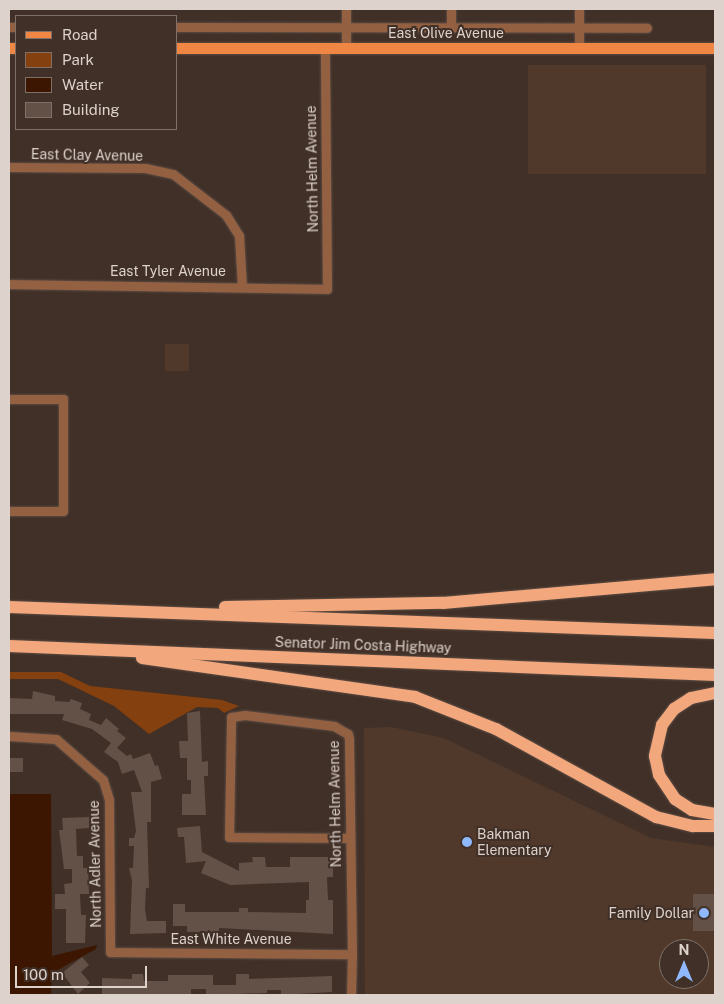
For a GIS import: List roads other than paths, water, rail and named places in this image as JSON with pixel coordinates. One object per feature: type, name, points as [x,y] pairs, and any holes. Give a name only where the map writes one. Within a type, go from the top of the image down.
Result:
[{"type":"highway","points":[[63,609],[442,603],[715,579]]},
{"type":"highway","name":"Senator Jim Costa Highway","points":[[9,607],[715,633]]},
{"type":"highway","name":"Senator Jim Costa Highway","points":[[9,646],[715,675]]},
{"type":"highway","points":[[60,648],[355,686],[415,697],[496,729],[656,817],[693,826],[715,826]]},
{"type":"highway","points":[[715,693],[691,698],[674,710],[662,725],[655,756],[659,774],[675,799],[692,810],[715,814]]},
{"type":"main road","name":"East Olive Avenue","points":[[178,48],[715,48]]},
{"type":"street","points":[[346,9],[346,48]]},
{"type":"street","points":[[451,9],[451,27]]},
{"type":"street","points":[[579,9],[579,48]]},
{"type":"street","points":[[178,27],[647,28]]},
{"type":"street","name":"North Helm Avenue","points":[[325,48],[328,289]]},
{"type":"street","name":"East Clay Avenue","points":[[9,167],[145,168],[173,174],[226,215],[239,236],[242,286]]},
{"type":"street","name":"East Tyler Avenue","points":[[9,284],[242,286],[328,289]]},
{"type":"street","points":[[9,399],[63,399],[63,511],[9,511]]},
{"type":"street","name":"North Helm Avenue","points":[[350,838],[229,836],[231,717],[245,715],[345,730],[349,739],[352,954],[351,995]]},
{"type":"street","name":"North Adler Avenue","points":[[9,736],[48,737],[80,757],[103,780],[109,800],[110,952]]},
{"type":"street","name":"East White Avenue","points":[[110,952],[352,954]]},
{"type":"water","points":[[9,794],[51,794],[52,956],[97,945],[96,949],[52,973],[51,995],[9,995]]},
{"type":"place","name":"Bakman Elementary","points":[[467,842]]},
{"type":"place","name":"Family Dollar","points":[[704,913]]}]
